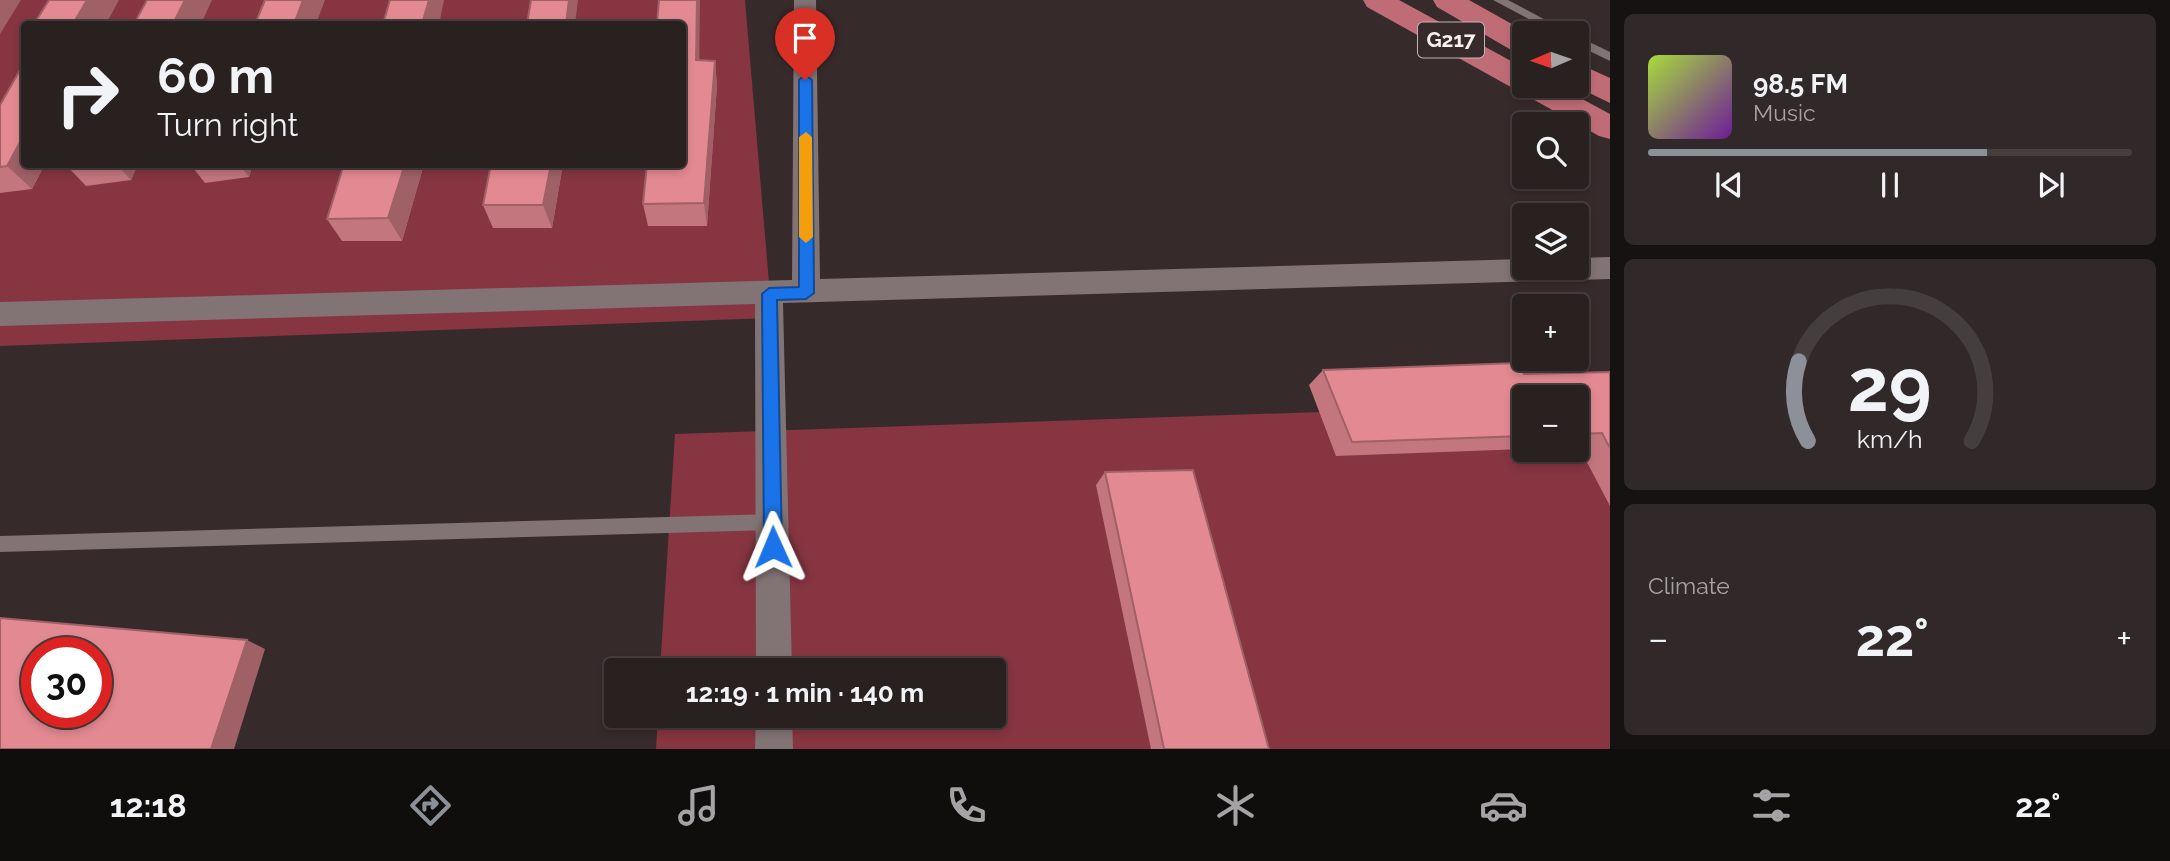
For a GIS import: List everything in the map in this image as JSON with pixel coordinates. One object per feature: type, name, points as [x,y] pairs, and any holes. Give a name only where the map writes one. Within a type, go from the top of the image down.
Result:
[{"type":"highway","name":"G217","points":[[1377,0],[1512,74]]},
{"type":"highway","name":"G217","points":[[1447,0],[1512,37]]},
{"type":"highway","points":[[1589,81],[1610,92]]},
{"type":"highway","points":[[1556,98],[1610,128]]},
{"type":"street","points":[[805,0],[806,293]]},
{"type":"street","points":[[0,314],[1610,268]]},
{"type":"street","points":[[769,294],[774,658]]},
{"type":"street","points":[[774,728],[775,749]]},
{"type":"lane","points":[[1499,0],[1540,21]]},
{"type":"lane","points":[[1589,46],[1610,57]]},
{"type":"lane","points":[[0,544],[773,522]]},
{"type":"shaded area","points":[[0,0],[745,0],[772,318],[0,346]]},
{"type":"shaded area","points":[[1610,402],[1610,749],[656,749],[657,728],[1006,728],[1006,658],[661,658],[675,434],[1512,405],[1512,462],[1589,462],[1589,403]]},
{"type":"building","points":[[49,0],[87,0],[75,21],[36,21]]},
{"type":"building","points":[[147,0],[185,0],[174,21],[136,21]]},
{"type":"building","points":[[265,0],[303,0],[295,21],[256,21]]},
{"type":"building","points":[[390,0],[429,0],[423,21],[384,21]]},
{"type":"building","points":[[531,0],[569,0],[566,21],[528,21]]},
{"type":"building","points":[[659,0],[697,0],[696,60],[715,61],[704,203],[643,204],[647,168],[686,168],[686,21],[657,21]]},
{"type":"building","points":[[21,68],[21,140],[7,166],[0,167],[0,105]]},
{"type":"building","points":[[343,168],[404,168],[388,218],[327,219]]},
{"type":"building","points":[[490,168],[550,168],[543,205],[483,205]]},
{"type":"building","points":[[1512,363],[1512,371],[1522,371],[1524,374],[1610,372],[1610,448],[1602,433],[1589,434],[1589,385],[1512,385],[1512,436],[1352,442],[1323,370]]},
{"type":"building","points":[[1193,470],[1269,749],[1164,749],[1105,472]]},
{"type":"building","points":[[0,618],[247,640],[211,749],[0,749]]},
{"type":"slow traffic","points":[[806,137],[806,237]]},
{"type":"route","points":[[773,547],[769,294],[806,293],[805,80]]}]
